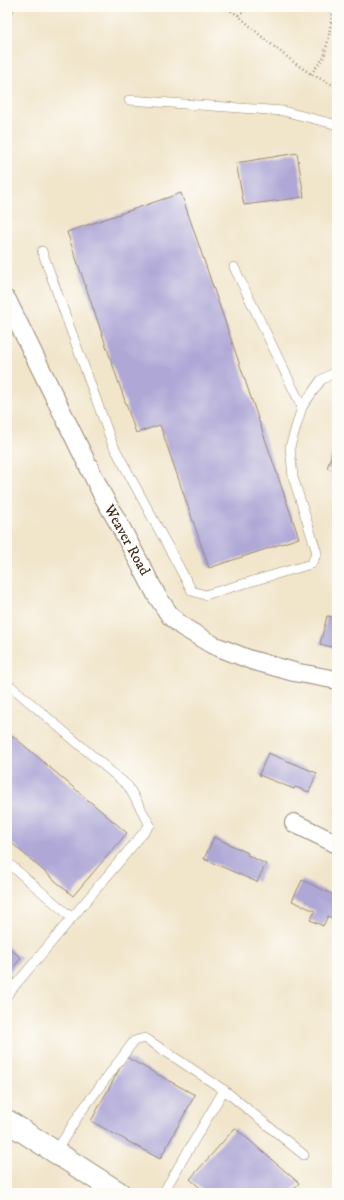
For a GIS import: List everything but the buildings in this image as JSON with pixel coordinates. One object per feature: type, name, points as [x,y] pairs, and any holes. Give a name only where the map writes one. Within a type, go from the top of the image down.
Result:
[{"type":"street","name":"Weaver Road","points":[[7,300],[100,490],[157,596],[171,617],[183,627],[213,645],[251,660],[294,672],[337,680]]},
{"type":"street","points":[[294,823],[337,844]]},
{"type":"street","points":[[7,1121],[119,1193]]},
{"type":"lane","points":[[129,100],[283,111],[337,126]]},
{"type":"lane","points":[[42,251],[112,443],[192,591],[205,595],[311,564],[316,553],[293,477],[290,447],[302,407],[321,380],[337,371]]},
{"type":"lane","points":[[234,267],[302,407]]},
{"type":"lane","points":[[7,683],[128,786],[150,825],[7,995]]},
{"type":"lane","points":[[7,862],[72,918]]},
{"type":"lane","points":[[55,1153],[80,1113],[134,1040],[145,1038],[224,1090],[304,1155]]},
{"type":"lane","points":[[163,1193],[224,1090]]},
{"type":"path","points":[[7,22],[15,7]]},
{"type":"path","points":[[224,7],[238,15],[262,37],[311,74],[337,87]]},
{"type":"path","points":[[238,15],[253,7]]},
{"type":"path","points":[[311,74],[324,58],[330,36],[332,14],[328,7]]}]
